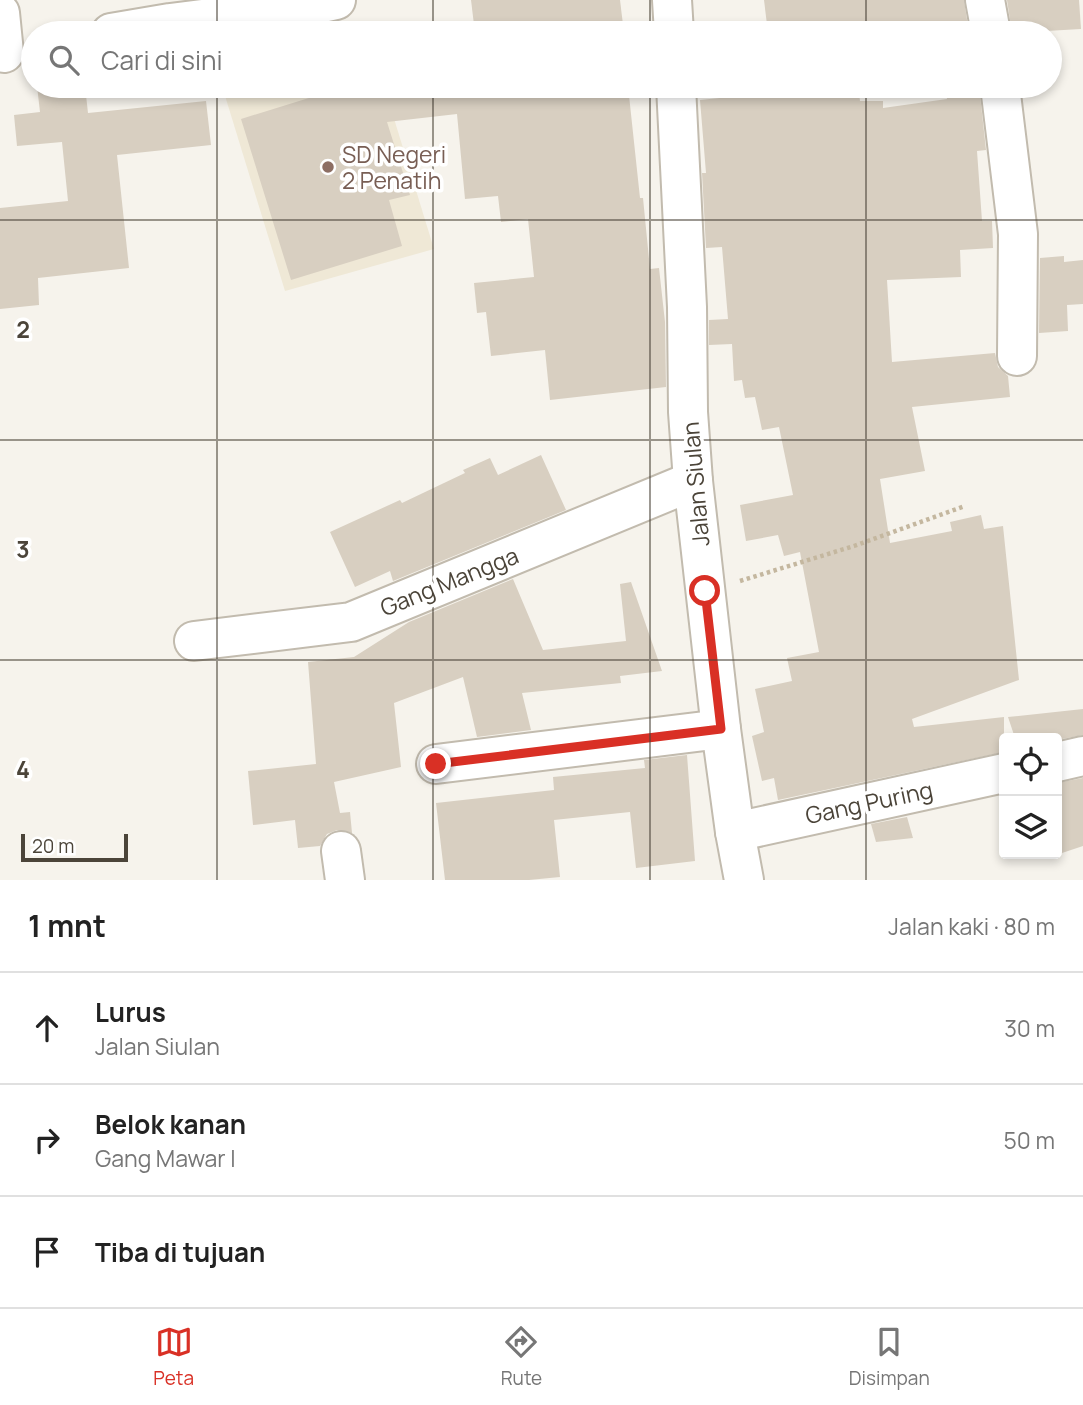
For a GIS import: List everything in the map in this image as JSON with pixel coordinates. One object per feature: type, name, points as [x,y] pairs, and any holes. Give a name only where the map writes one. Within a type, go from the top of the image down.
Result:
[{"type":"street","points":[[186,21],[309,6],[336,0]]},
{"type":"street","points":[[672,0],[673,21]]},
{"type":"street","points":[[985,0],[989,21]]},
{"type":"street","points":[[0,13],[12,52]]},
{"type":"street","name":"Jalan Siulan","points":[[677,98],[693,481],[721,729],[744,880]]},
{"type":"street","points":[[1001,98],[1018,234],[1017,356]]},
{"type":"street","name":"Gang Mangga","points":[[194,641],[351,622],[693,481]]},
{"type":"street","points":[[436,764],[721,729]]},
{"type":"street","points":[[1062,761],[1083,756]]},
{"type":"street","name":"Gang Puring","points":[[735,832],[999,774]]},
{"type":"path","points":[[705,591],[854,546],[965,506]]},
{"type":"shaded area","name":"SD Negeri 2 Penatih","points":[[226,98],[388,98],[434,249],[285,291]]},
{"type":"building","points":[[471,0],[620,0],[623,21],[474,21]]},
{"type":"building","points":[[764,0],[964,0],[967,21],[767,21]]},
{"type":"building","points":[[1007,0],[1079,0],[1081,29],[1062,30],[1062,21],[1010,21]]},
{"type":"building","points":[[38,98],[86,98],[88,113],[206,101],[211,145],[117,155],[129,268],[38,278],[39,305],[0,309],[0,208],[68,201],[62,142],[17,146],[14,115],[40,112]]},
{"type":"building","points":[[309,98],[629,98],[650,269],[659,268],[665,322],[666,387],[550,400],[545,350],[491,356],[486,312],[477,313],[474,283],[534,277],[528,219],[501,222],[498,196],[465,199],[457,114],[387,122],[410,195],[389,200],[402,246],[291,280],[241,119]]},
{"type":"building","points":[[860,98],[860,101],[883,101],[883,108],[947,98],[980,98],[986,150],[977,151],[982,221],[992,221],[993,248],[960,250],[961,277],[887,280],[892,362],[995,353],[998,367],[1008,376],[1010,397],[912,407],[925,471],[880,479],[890,543],[952,531],[950,522],[981,515],[984,529],[1003,526],[1019,680],[912,719],[914,727],[1004,717],[1004,733],[999,733],[999,753],[778,800],[774,778],[762,781],[752,736],[764,732],[755,689],[792,681],[787,658],[819,652],[800,552],[784,556],[778,535],[746,541],[740,505],[793,495],[779,427],[762,430],[755,397],[745,398],[742,380],[734,381],[732,344],[709,345],[709,320],[728,319],[722,247],[706,248],[702,173],[706,173],[700,100]]},
{"type":"building","points":[[1064,256],[1064,262],[1083,260],[1083,304],[1067,305],[1068,331],[1039,333],[1040,258]]},
{"type":"building","points":[[541,455],[566,510],[393,581],[390,571],[355,587],[330,532],[400,500],[402,503],[490,458],[498,475]]},
{"type":"building","points":[[513,579],[543,650],[626,641],[620,584],[631,582],[662,671],[620,676],[621,683],[522,693],[531,730],[477,737],[463,677],[394,703],[401,767],[334,782],[340,813],[350,812],[352,833],[337,830],[327,834],[320,846],[298,848],[295,820],[253,825],[248,771],[316,764],[308,662],[354,657],[409,622]]},
{"type":"building","points":[[1083,709],[1083,735],[1062,739],[1062,733],[1013,733],[1008,717]]},
{"type":"building","points":[[687,755],[695,861],[636,868],[630,812],[554,820],[560,877],[529,880],[445,880],[436,803],[554,790],[553,777],[645,768],[644,760]]},
{"type":"building","points":[[1083,778],[1083,846],[1062,853],[1062,796],[1062,782]]},
{"type":"building","points":[[907,817],[913,838],[876,842],[871,824]]},
{"type":"place","name":"SD Negeri 2 Penatih","points":[[328,167]]},
{"type":"route","points":[[436,764],[721,729],[705,591]]}]
